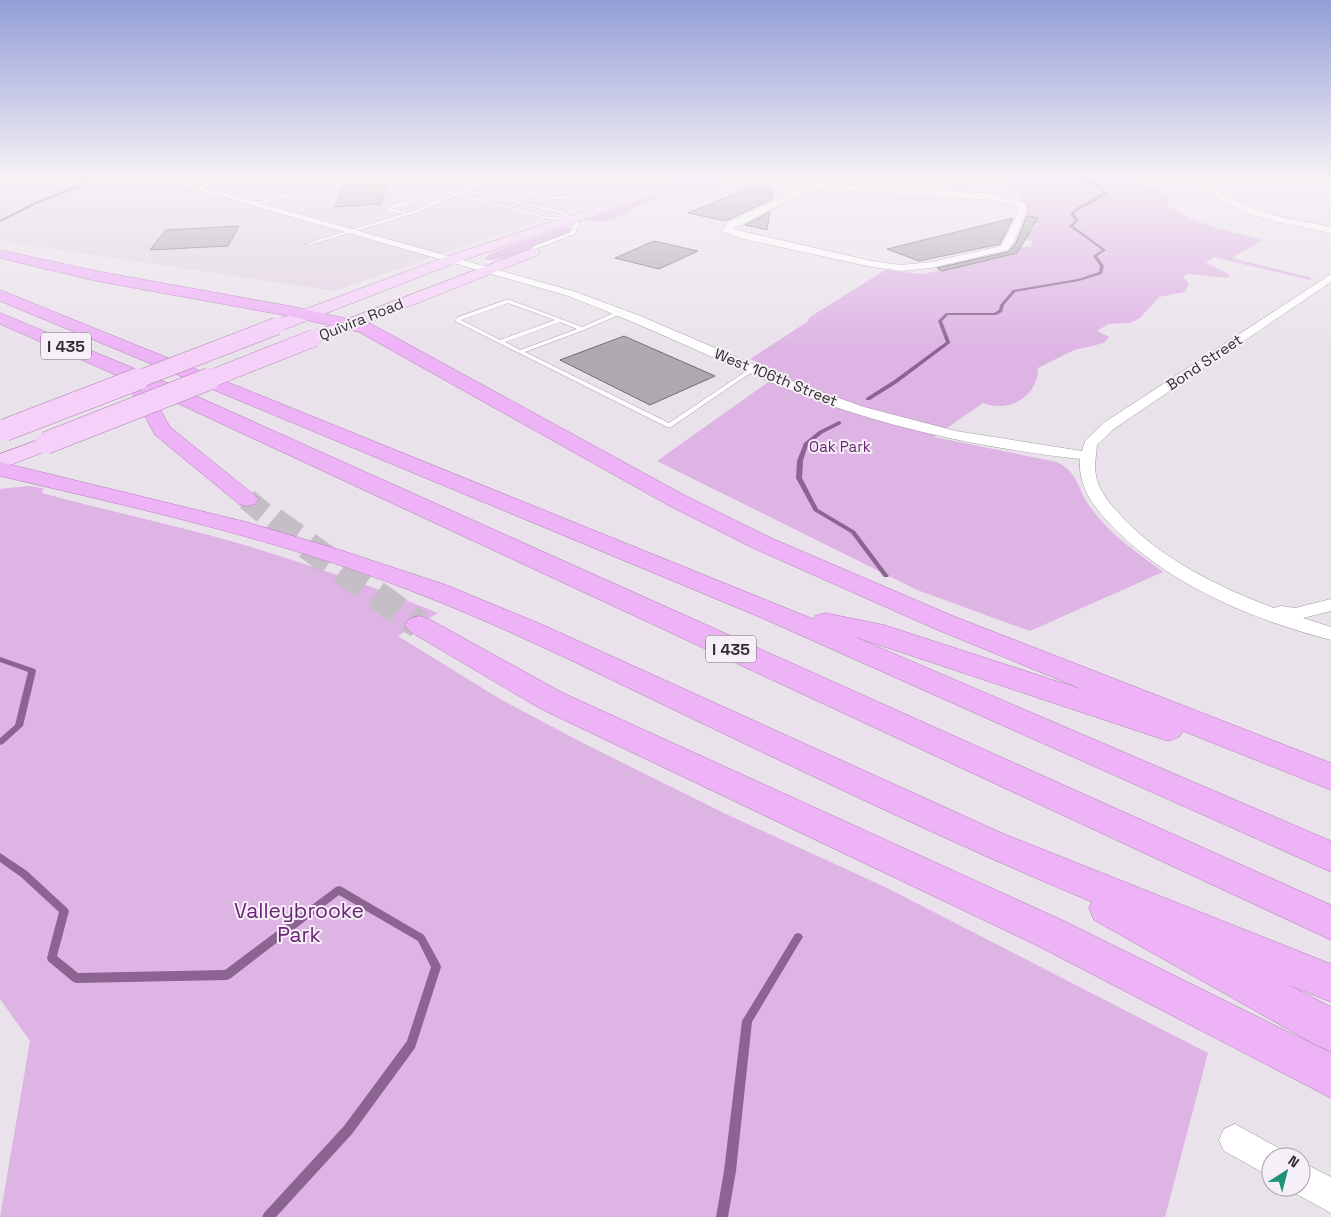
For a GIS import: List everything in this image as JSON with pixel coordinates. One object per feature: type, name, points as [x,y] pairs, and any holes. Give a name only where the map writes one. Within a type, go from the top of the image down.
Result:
[{"type":"highway","points":[[0,254],[96,276],[307,315],[365,328],[634,478],[762,543],[952,625],[1331,778]]},
{"type":"highway","name":"I 435","points":[[0,295],[772,612],[1331,857]]},
{"type":"highway","name":"I 435","points":[[0,318],[131,374],[1331,923]]},
{"type":"highway","points":[[131,374],[162,431],[247,499]]},
{"type":"highway","points":[[0,470],[268,536],[380,570],[533,631],[991,844],[1331,983]]},
{"type":"highway","points":[[772,612],[874,632],[1094,706],[1331,778]]},
{"type":"highway","points":[[419,625],[484,664],[552,701],[1050,933],[1331,1076]]},
{"type":"highway","points":[[991,844],[1331,1030]]},
{"type":"main road","name":"Quivira Road","points":[[2,431],[454,259],[525,236]]},
{"type":"main road","name":"Quivira Road","points":[[0,462],[487,269],[577,236]]},
{"type":"street","name":"West 106th Street","points":[[367,236],[569,293],[621,312],[826,399],[905,424],[1011,447],[1089,456]]},
{"type":"street","points":[[743,236],[854,260],[901,268],[931,265],[1004,248],[1012,236]]},
{"type":"street","name":"Bond Street","points":[[1089,456],[1090,444],[1110,425],[1328,282]]},
{"type":"street","points":[[1089,456],[1088,475],[1103,506],[1123,530],[1148,551],[1178,571],[1256,608],[1331,634]]},
{"type":"street","points":[[1256,608],[1295,614],[1331,605]]},
{"type":"street","points":[[1235,1140],[1261,1155]]},
{"type":"street","points":[[1311,1184],[1331,1196]]},
{"type":"lane","points":[[307,244],[338,236]]},
{"type":"lane","points":[[527,254],[536,247],[566,236]]},
{"type":"lane","points":[[582,329],[508,300],[460,318],[458,321],[669,426],[753,369]]},
{"type":"lane","points":[[519,352],[582,329],[621,312]]},
{"type":"lane","points":[[500,342],[561,320]]},
{"type":"shaded area","points":[[0,236],[493,236],[335,291],[0,241]]},
{"type":"green space","points":[[541,236],[562,236],[513,256],[501,259],[484,259],[491,253]]},
{"type":"green space","name":"Oak Park","points":[[1247,236],[1263,240],[1232,258],[1313,278],[1309,280],[1214,257],[1206,263],[1229,274],[1228,278],[1188,274],[1183,277],[1189,284],[1185,292],[1159,297],[1140,318],[1130,323],[1108,324],[1097,331],[1109,337],[1104,343],[1074,350],[1038,368],[1037,378],[1033,387],[1020,400],[1003,406],[983,403],[934,437],[1057,462],[1064,466],[1074,476],[1086,501],[1106,526],[1163,572],[1030,631],[917,590],[657,461],[781,373],[750,359],[807,322],[810,317],[885,270],[923,274],[1019,252],[1019,248],[1031,246],[1032,241],[1020,237]]},
{"type":"green space","name":"Valleybrooke Park","points":[[27,486],[43,488],[42,493],[248,546],[320,569],[438,613],[398,636],[500,699],[583,743],[724,813],[887,888],[1208,1053],[1165,1217],[0,1217],[30,1041],[0,999],[0,489]]},
{"type":"building","points":[[161,236],[234,236],[228,246],[150,250]]},
{"type":"building","points":[[941,236],[1004,236],[1000,244],[919,261],[887,249]]},
{"type":"building","points":[[1019,236],[1027,236],[1017,253],[942,271],[937,268],[1008,252],[1016,243]]},
{"type":"building","points":[[654,241],[698,251],[659,269],[615,258]]},
{"type":"building","points":[[624,336],[715,376],[650,405],[560,360]]},
{"type":"waterway","points":[[868,399],[895,382],[948,342],[940,321],[947,314],[995,314],[1001,311],[1002,305],[1014,291],[1079,280],[1101,273],[1102,266],[1095,256],[1104,250],[1084,236]]},
{"type":"waterway","points":[[839,423],[821,432],[806,444],[800,461],[799,478],[816,510],[853,532],[886,576]]},
{"type":"waterway","points":[[0,659],[32,671],[19,726],[0,742]]},
{"type":"waterway","points":[[0,857],[24,874],[64,911],[52,958],[76,978],[227,975],[339,890],[421,938],[436,967],[411,1044],[348,1130],[268,1217]]},
{"type":"waterway","points":[[722,1217],[730,1171],[747,1021],[798,937]]},
{"type":"tunnel","points":[[247,499],[275,523]]},
{"type":"tunnel","points":[[273,521],[419,625]]}]
